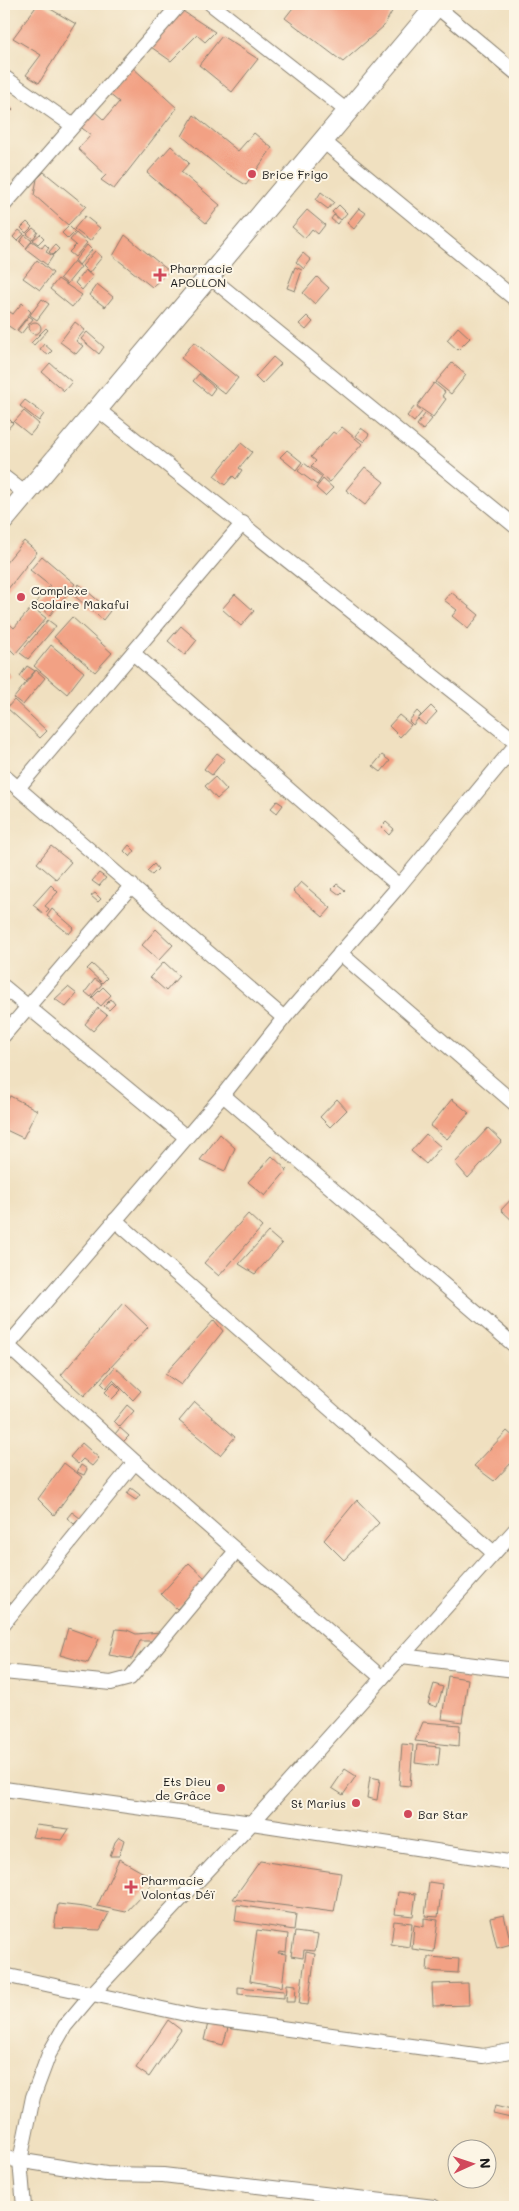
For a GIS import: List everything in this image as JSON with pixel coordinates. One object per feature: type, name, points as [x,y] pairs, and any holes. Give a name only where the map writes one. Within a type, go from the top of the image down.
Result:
[{"type":"street","points":[[4,205],[72,125],[180,4]]},
{"type":"street","points":[[210,4],[347,110]]},
{"type":"street","points":[[4,520],[437,5],[515,72]]},
{"type":"street","points":[[4,77],[72,125]]},
{"type":"street","points":[[323,141],[515,299]]},
{"type":"street","points":[[210,277],[515,526]]},
{"type":"street","points":[[97,409],[243,523],[515,741]]},
{"type":"street","points":[[4,477],[26,494]]},
{"type":"street","points":[[18,788],[243,523]]},
{"type":"street","points":[[132,653],[399,886]]},
{"type":"street","points":[[382,1678],[6,1348],[223,1095],[284,1018],[399,886],[515,746]]},
{"type":"street","points":[[4,776],[284,1018]]},
{"type":"street","points":[[4,1035],[132,886]]},
{"type":"street","points":[[340,953],[515,1104]]},
{"type":"street","points":[[4,987],[186,1137]]},
{"type":"street","points":[[223,1095],[515,1346]]},
{"type":"street","points":[[115,1220],[494,1553]]},
{"type":"street","points":[[4,1623],[135,1462]]},
{"type":"street","points":[[24,2207],[20,2161],[33,2097],[49,2054],[65,2026],[90,1995],[252,1823],[515,1530]]},
{"type":"street","points":[[4,1672],[111,1684],[130,1678],[236,1551]]},
{"type":"street","points":[[402,1656],[515,1670]]},
{"type":"street","points":[[4,1788],[252,1823],[515,1864]]},
{"type":"street","points":[[4,1975],[50,1983],[90,1995],[196,2016],[483,2056],[515,2050]]},
{"type":"street","points":[[4,2158],[106,2174],[163,2176],[362,2202],[434,2207]]},
{"type":"building","points":[[38,4],[42,4],[76,24],[39,83],[26,75],[41,55],[13,38]]},
{"type":"building","points":[[296,4],[396,4],[384,26],[343,62],[285,18]]},
{"type":"building","points":[[181,10],[215,32],[205,42],[197,35],[171,61],[151,47]]},
{"type":"building","points":[[222,36],[258,59],[232,92],[199,65]]},
{"type":"building","points":[[131,66],[177,108],[114,189],[101,180],[106,175],[78,149],[91,135],[78,125],[90,107],[104,120],[119,102],[108,93]]},
{"type":"building","points":[[4,103],[13,109],[4,118]]},
{"type":"building","points":[[194,115],[238,151],[254,133],[272,148],[246,185],[222,170],[182,136]]},
{"type":"building","points":[[171,146],[189,163],[181,172],[220,205],[206,223],[147,173]]},
{"type":"building","points":[[44,172],[86,206],[68,225],[34,195],[37,179]]},
{"type":"building","points":[[321,192],[334,202],[328,209],[316,200]]},
{"type":"building","points":[[339,205],[347,213],[341,220],[332,212]]},
{"type":"building","points":[[359,208],[366,213],[354,229],[347,223]]},
{"type":"building","points":[[307,210],[325,225],[318,234],[312,229],[305,238],[292,227]]},
{"type":"building","points":[[334,215],[340,220],[337,224],[331,219]]},
{"type":"building","points":[[85,216],[100,228],[90,241],[74,229]]},
{"type":"building","points":[[27,222],[32,227],[26,233],[21,228]]},
{"type":"building","points":[[69,226],[75,232],[68,239],[62,233]]},
{"type":"building","points":[[33,228],[38,232],[33,239],[27,234]]},
{"type":"building","points":[[19,230],[24,234],[17,241],[13,237]]},
{"type":"building","points":[[76,233],[87,243],[75,257],[69,252],[76,245],[70,240]]},
{"type":"building","points":[[40,234],[44,238],[38,244],[33,240]]},
{"type":"building","points":[[25,235],[32,241],[26,248],[20,242]]},
{"type":"building","points":[[125,235],[169,271],[152,287],[113,256]]},
{"type":"building","points":[[32,241],[42,248],[45,244],[49,248],[46,252],[53,256],[47,265],[26,249]]},
{"type":"building","points":[[55,245],[59,249],[53,255],[49,252]]},
{"type":"building","points":[[87,245],[92,250],[79,265],[75,260]]},
{"type":"building","points":[[95,251],[102,257],[89,273],[82,266]]},
{"type":"building","points":[[303,253],[311,260],[304,269],[296,262]]},
{"type":"building","points":[[37,260],[53,273],[40,290],[23,278]]},
{"type":"building","points":[[74,261],[81,267],[67,284],[60,278]]},
{"type":"building","points":[[295,267],[302,270],[295,291],[287,288]]},
{"type":"building","points":[[85,270],[93,277],[82,290],[75,283]]},
{"type":"building","points":[[317,277],[329,288],[315,304],[303,293]]},
{"type":"building","points":[[58,279],[82,295],[72,307],[50,289]]},
{"type":"building","points":[[97,284],[113,297],[105,307],[89,295]]},
{"type":"building","points":[[42,299],[49,304],[37,320],[30,315]]},
{"type":"building","points":[[22,303],[31,312],[16,331],[4,323],[4,308],[13,314]]},
{"type":"building","points":[[29,316],[33,319],[21,334],[17,331]]},
{"type":"building","points":[[307,316],[313,322],[306,330],[299,324]]},
{"type":"building","points":[[33,322],[37,322],[41,328],[37,334],[33,334],[29,330],[29,326]]},
{"type":"building","points":[[75,322],[85,330],[76,341],[83,346],[76,354],[60,342]]},
{"type":"building","points":[[458,327],[470,338],[458,350],[447,340]]},
{"type":"building","points":[[46,328],[48,330],[34,345],[31,343]]},
{"type":"building","points":[[87,332],[104,347],[99,354],[81,339]]},
{"type":"building","points":[[194,342],[238,378],[225,394],[181,358]]},
{"type":"building","points":[[44,344],[52,351],[48,355],[40,349]]},
{"type":"building","points":[[273,357],[281,364],[262,384],[255,377]]},
{"type":"building","points":[[50,363],[72,382],[64,391],[42,372]]},
{"type":"building","points":[[452,363],[466,375],[451,394],[436,382]]},
{"type":"building","points":[[199,374],[215,388],[210,395],[193,381]]},
{"type":"building","points":[[434,383],[445,392],[442,396],[446,399],[433,417],[417,406]]},
{"type":"building","points":[[25,400],[44,414],[39,421],[20,406]]},
{"type":"building","points":[[415,406],[422,412],[414,422],[407,416]]},
{"type":"building","points":[[24,411],[39,424],[30,435],[14,422]]},
{"type":"building","points":[[425,414],[432,419],[423,430],[417,425]]},
{"type":"building","points":[[7,417],[13,423],[4,433],[4,421]]},
{"type":"building","points":[[342,427],[362,444],[330,482],[311,466],[316,461],[311,457],[333,432],[336,434]]},
{"type":"building","points":[[361,428],[369,434],[364,442],[355,436]]},
{"type":"building","points":[[241,443],[252,452],[239,468],[242,470],[236,479],[233,476],[225,485],[214,476]]},
{"type":"building","points":[[287,450],[302,462],[296,470],[280,457]]},
{"type":"building","points":[[304,463],[322,477],[317,485],[298,471]]},
{"type":"building","points":[[365,467],[384,482],[365,505],[346,490]]},
{"type":"building","points":[[323,479],[333,488],[325,496],[316,488]]},
{"type":"building","points":[[24,541],[37,552],[4,594],[4,565]]},
{"type":"building","points":[[42,556],[75,584],[50,615],[36,603],[50,586],[30,570]]},
{"type":"building","points":[[79,584],[110,611],[103,620],[71,593]]},
{"type":"building","points":[[451,592],[479,615],[468,629],[452,616],[457,610],[444,600]]},
{"type":"building","points":[[235,594],[254,611],[241,626],[222,609]]},
{"type":"building","points":[[32,607],[46,618],[15,654],[4,643],[4,619],[14,628]]},
{"type":"building","points":[[72,617],[112,653],[95,672],[54,637]]},
{"type":"building","points":[[48,620],[56,626],[28,659],[20,653]]},
{"type":"building","points":[[181,626],[197,640],[185,655],[168,641]]},
{"type":"building","points":[[51,645],[84,672],[67,694],[34,666]]},
{"type":"building","points":[[27,666],[35,671],[25,682],[20,676]]},
{"type":"building","points":[[4,670],[11,676],[6,681],[4,679]]},
{"type":"building","points":[[36,670],[45,678],[23,705],[14,698]]},
{"type":"building","points":[[14,700],[47,731],[40,738],[7,708]]},
{"type":"building","points":[[431,706],[437,712],[425,725],[418,719]]},
{"type":"building","points":[[417,711],[421,715],[413,725],[409,721]]},
{"type":"building","points":[[399,715],[411,725],[400,737],[389,726]]},
{"type":"building","points":[[217,753],[225,759],[212,775],[204,769]]},
{"type":"building","points":[[382,755],[390,761],[381,772],[373,766]]},
{"type":"building","points":[[215,777],[227,790],[217,799],[205,786]]},
{"type":"building","points":[[277,801],[283,805],[277,813],[271,808]]},
{"type":"building","points":[[386,822],[394,829],[389,835],[381,827]]},
{"type":"building","points":[[129,845],[135,851],[130,857],[124,851]]},
{"type":"building","points":[[51,846],[71,862],[56,879],[37,863]]},
{"type":"building","points":[[154,864],[158,869],[152,875],[147,871]]},
{"type":"building","points":[[99,873],[106,878],[99,886],[92,881]]},
{"type":"building","points":[[301,882],[331,908],[323,917],[293,891]]},
{"type":"building","points":[[337,884],[345,890],[340,895],[332,889]]},
{"type":"building","points":[[51,885],[58,892],[45,906],[49,909],[44,914],[33,905]]},
{"type":"building","points":[[95,893],[101,899],[98,902],[91,896]]},
{"type":"building","points":[[52,909],[74,928],[69,934],[47,916]]},
{"type":"building","points":[[156,929],[173,945],[159,960],[142,945]]},
{"type":"building","points":[[164,962],[179,976],[166,991],[150,977]]},
{"type":"building","points":[[92,964],[107,978],[102,983],[87,969]]},
{"type":"building","points":[[95,979],[102,984],[91,997],[85,992]]},
{"type":"building","points":[[68,987],[77,994],[66,1007],[55,999]]},
{"type":"building","points":[[103,987],[111,995],[101,1006],[92,998]]},
{"type":"building","points":[[111,999],[115,1004],[109,1010],[104,1006]]},
{"type":"building","points":[[98,1008],[107,1015],[93,1031],[85,1024]]},
{"type":"building","points":[[10,1096],[37,1110],[23,1138],[4,1129],[4,1108]]},
{"type":"building","points":[[337,1099],[347,1110],[330,1127],[320,1117]]},
{"type":"building","points":[[452,1099],[469,1113],[447,1139],[430,1126]]},
{"type":"building","points":[[488,1128],[502,1141],[468,1178],[455,1163]]},
{"type":"building","points":[[220,1134],[235,1148],[225,1171],[200,1160]]},
{"type":"building","points":[[426,1134],[441,1147],[426,1164],[411,1151]]},
{"type":"building","points":[[272,1156],[287,1170],[265,1196],[248,1182]]},
{"type":"building","points":[[515,1195],[515,1223],[501,1210]]},
{"type":"building","points":[[248,1214],[262,1227],[219,1276],[204,1263]]},
{"type":"building","points":[[268,1232],[282,1244],[255,1274],[239,1264]]},
{"type":"building","points":[[123,1303],[148,1327],[84,1396],[61,1375]]},
{"type":"building","points":[[214,1320],[223,1331],[181,1385],[165,1374]]},
{"type":"building","points":[[115,1367],[141,1391],[133,1400],[113,1380],[106,1388],[101,1383]]},
{"type":"building","points":[[114,1383],[121,1390],[112,1399],[105,1392]]},
{"type":"building","points":[[195,1402],[235,1437],[220,1455],[179,1421]]},
{"type":"building","points":[[127,1405],[134,1411],[120,1427],[114,1421]]},
{"type":"building","points":[[120,1428],[129,1436],[123,1442],[115,1434]]},
{"type":"building","points":[[507,1431],[515,1438],[515,1459],[494,1481],[474,1466]]},
{"type":"building","points":[[82,1443],[99,1458],[92,1466],[83,1459],[78,1464],[70,1457]]},
{"type":"building","points":[[64,1463],[82,1477],[54,1515],[38,1499]]},
{"type":"building","points":[[81,1465],[87,1469],[84,1475],[77,1472]]},
{"type":"building","points":[[131,1488],[140,1495],[136,1500],[127,1494]]},
{"type":"building","points":[[357,1500],[379,1523],[344,1560],[324,1540]]},
{"type":"building","points":[[72,1512],[80,1518],[74,1524],[67,1518]]},
{"type":"building","points":[[189,1563],[205,1578],[177,1609],[161,1594]]},
{"type":"building","points":[[68,1628],[99,1639],[88,1663],[60,1655]]},
{"type":"building","points":[[116,1629],[127,1630],[136,1634],[160,1632],[153,1641],[140,1641],[132,1659],[109,1655]]},
{"type":"building","points":[[448,1676],[468,1679],[462,1722],[442,1719]]},
{"type":"building","points":[[434,1684],[443,1687],[437,1707],[428,1704]]},
{"type":"building","points":[[423,1722],[460,1725],[459,1746],[415,1741]]},
{"type":"building","points":[[402,1744],[413,1745],[410,1786],[399,1785]]},
{"type":"building","points":[[417,1745],[440,1747],[438,1766],[415,1763]]},
{"type":"building","points":[[345,1769],[356,1776],[343,1795],[332,1788]]},
{"type":"building","points":[[370,1777],[380,1779],[377,1800],[367,1798]]},
{"type":"building","points":[[36,1825],[69,1829],[62,1840],[32,1837]]},
{"type":"building","points":[[119,1837],[124,1840],[119,1856],[110,1856],[115,1842]]},
{"type":"building","points":[[119,1859],[156,1880],[126,1912],[97,1906]]},
{"type":"building","points":[[260,1861],[341,1873],[334,1912],[233,1899]]},
{"type":"building","points":[[429,1882],[442,1884],[438,1917],[425,1916]]},
{"type":"building","points":[[398,1892],[416,1894],[413,1916],[395,1914]]},
{"type":"building","points":[[58,1904],[84,1907],[109,1913],[100,1930],[54,1928]]},
{"type":"building","points":[[237,1905],[296,1914],[294,1930],[235,1921]]},
{"type":"building","points":[[504,1915],[511,1944],[497,1948],[490,1918]]},
{"type":"building","points":[[424,1918],[438,1920],[434,1952],[412,1949],[414,1925],[424,1927]]},
{"type":"building","points":[[394,1921],[412,1923],[409,1947],[391,1944]]},
{"type":"building","points":[[257,1930],[288,1934],[286,1952],[279,1951],[278,1953],[286,1954],[282,1987],[250,1981]]},
{"type":"building","points":[[295,1932],[318,1935],[315,1951],[304,1950],[303,1958],[291,1956]]},
{"type":"building","points":[[306,1952],[315,1954],[308,2005],[299,2004]]},
{"type":"building","points":[[428,1957],[459,1959],[458,1973],[427,1971]]},
{"type":"building","points":[[468,1983],[469,2005],[433,2006],[432,1984]]},
{"type":"building","points":[[287,1984],[296,1985],[295,2002],[286,2002]]},
{"type":"building","points":[[238,1987],[284,1991],[284,1998],[238,1994]]},
{"type":"building","points":[[168,2020],[181,2030],[149,2077],[136,2068]]},
{"type":"building","points":[[208,2023],[228,2028],[223,2045],[204,2040]]},
{"type":"building","points":[[495,2106],[515,2111],[515,2119],[493,2114]]},
{"type":"place","name":"Brice Frigo","points":[[252,174]]},
{"type":"place","name":"Pharmacie APOLLON","points":[[160,275]]},
{"type":"place","name":"Complexe Scolaire Makafui","points":[[21,597]]},
{"type":"place","name":"Ets Dieu de Grâce","points":[[221,1788]]},
{"type":"place","name":"St Marius","points":[[356,1803]]},
{"type":"place","name":"Bar Star","points":[[408,1814]]},
{"type":"place","name":"Pharmacie Volontas Déï","points":[[131,1887]]}]
